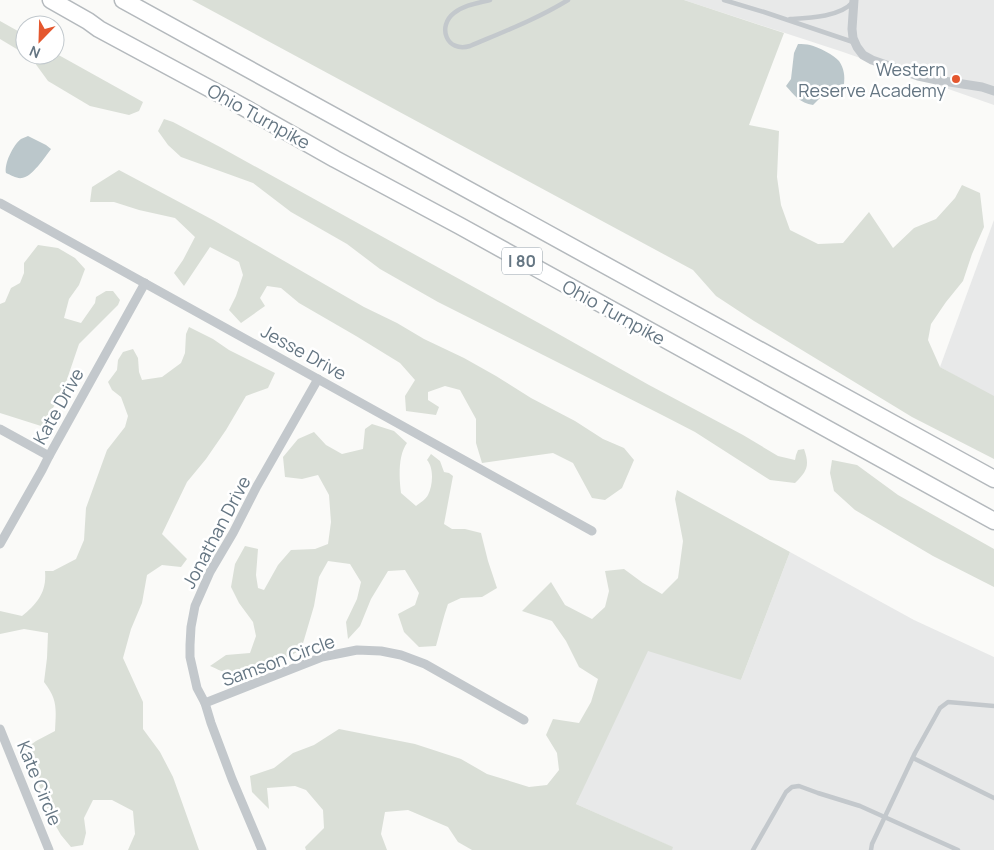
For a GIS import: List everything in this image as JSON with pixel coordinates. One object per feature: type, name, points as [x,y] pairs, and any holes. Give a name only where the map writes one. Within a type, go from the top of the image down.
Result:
[{"type":"highway","name":"Ohio Turnpike","points":[[51,0],[99,29],[994,521]]},
{"type":"highway","name":"Ohio Turnpike","points":[[123,0],[994,479]]},
{"type":"street","points":[[854,0],[853,38],[863,55],[918,76],[982,87],[994,91]]},
{"type":"street","name":"Jesse Drive","points":[[0,203],[592,531]]},
{"type":"street","name":"Kate Drive","points":[[0,544],[145,284]]},
{"type":"street","name":"Jonathan Drive","points":[[262,850],[229,771],[211,723],[206,703],[197,688],[190,657],[191,627],[195,606],[210,572],[318,379]]},
{"type":"street","points":[[0,429],[49,456]]},
{"type":"street","name":"Samson Circle","points":[[206,703],[322,658],[357,650],[381,650],[425,664],[524,720]]},
{"type":"street","name":"Kate Circle","points":[[0,729],[49,850]]},
{"type":"lane","points":[[490,0],[468,5],[455,11],[450,16],[445,28],[448,41],[459,47],[470,46],[538,17],[568,0]]},
{"type":"lane","points":[[724,0],[855,42]]},
{"type":"lane","points":[[786,19],[834,13],[843,10],[854,0]]},
{"type":"lane","points":[[871,850],[913,758],[940,708],[948,702],[994,706]]},
{"type":"lane","points":[[913,758],[994,798]]},
{"type":"lane","points":[[753,850],[786,792],[792,787],[799,786],[846,801],[958,850]]},
{"type":"shaded area","points":[[192,0],[684,0],[784,33],[749,125],[779,131],[777,177],[781,205],[790,230],[818,244],[843,243],[869,212],[893,248],[914,228],[936,219],[955,198],[962,185],[980,193],[984,227],[963,281],[931,324],[928,340],[940,367],[994,396],[994,459],[912,417],[754,321],[716,296],[693,270]]},
{"type":"shaded area","name":"Western Reserve Academy","points":[[684,0],[994,0],[994,105],[843,52]]},
{"type":"shaded area","points":[[0,21],[15,29],[15,48],[0,39]]},
{"type":"shaded area","points":[[798,44],[809,45],[826,52],[839,61],[843,69],[844,84],[830,88],[813,105],[801,100],[786,86],[791,79],[794,53]]},
{"type":"shaded area","points":[[65,59],[143,102],[139,111],[129,115],[90,106],[48,81],[36,65],[65,65]]},
{"type":"shaded area","points":[[164,119],[220,147],[778,456],[795,460],[798,450],[804,449],[807,460],[805,471],[795,483],[770,480],[695,432],[438,302],[380,269],[347,244],[291,212],[253,183],[181,157],[168,145],[158,131]]},
{"type":"shaded area","points":[[28,136],[51,149],[30,174],[26,177],[18,178],[6,173],[6,165],[15,146],[21,139]]},
{"type":"shaded area","points":[[119,170],[213,220],[364,307],[464,358],[603,439],[624,448],[634,460],[622,488],[605,500],[592,498],[573,463],[553,453],[482,463],[476,443],[476,419],[460,390],[445,386],[428,392],[428,400],[439,407],[436,415],[406,411],[405,396],[415,380],[400,363],[299,303],[281,288],[267,286],[260,298],[265,306],[241,323],[229,310],[243,275],[239,262],[210,247],[184,286],[174,273],[195,237],[175,218],[114,202],[90,202],[92,187]]},
{"type":"shaded area","points":[[994,220],[994,398],[940,367]]},
{"type":"shaded area","points":[[38,245],[58,248],[75,258],[85,269],[79,285],[69,299],[64,318],[81,323],[95,303],[96,297],[106,291],[113,291],[120,300],[118,305],[79,344],[62,394],[41,426],[0,413],[0,304],[5,302],[11,288],[20,283],[24,273],[24,263]]},
{"type":"shaded area","points":[[189,327],[275,373],[268,388],[246,396],[226,430],[187,482],[162,534],[187,559],[181,567],[162,565],[147,575],[142,603],[131,629],[123,658],[143,702],[143,729],[160,752],[173,777],[199,850],[128,850],[135,834],[133,811],[112,800],[93,800],[84,818],[86,833],[83,845],[71,847],[61,835],[50,816],[25,749],[55,731],[54,700],[44,682],[48,633],[24,629],[0,634],[0,611],[22,616],[40,597],[43,591],[45,571],[53,571],[76,559],[84,540],[86,508],[107,450],[125,427],[128,416],[121,397],[112,390],[108,382],[117,370],[118,360],[123,352],[133,349],[138,358],[139,372],[142,380],[162,377],[181,363],[185,353],[186,334]]},
{"type":"shaded area","points":[[372,424],[394,431],[407,443],[401,460],[401,493],[416,506],[426,498],[430,491],[432,472],[427,460],[431,454],[440,461],[444,472],[453,476],[444,524],[452,529],[465,529],[481,533],[497,588],[482,597],[461,598],[448,604],[436,646],[419,647],[404,632],[398,614],[415,605],[419,593],[405,570],[388,571],[371,599],[360,626],[348,639],[346,622],[357,599],[361,582],[350,564],[328,561],[319,577],[314,606],[301,650],[266,668],[248,673],[228,673],[210,666],[226,655],[250,653],[256,636],[253,622],[239,603],[231,587],[235,564],[245,546],[258,549],[256,575],[258,588],[264,590],[278,565],[291,550],[315,549],[328,544],[331,522],[329,495],[318,475],[302,479],[285,477],[283,457],[298,439],[314,432],[326,445],[342,454],[363,449],[365,429]]},
{"type":"shaded area","points":[[832,460],[857,465],[898,495],[994,549],[994,587],[933,556],[855,510],[834,491],[830,473]]},
{"type":"shaded area","points":[[677,490],[790,552],[741,680],[648,651],[576,804],[673,847],[672,850],[472,850],[458,842],[448,827],[408,810],[385,812],[381,834],[387,850],[306,850],[305,847],[324,828],[323,810],[306,790],[295,786],[267,788],[269,809],[252,792],[250,776],[274,768],[293,753],[314,745],[339,729],[415,744],[461,759],[487,774],[529,787],[547,785],[559,770],[557,753],[546,735],[553,719],[579,723],[591,702],[598,679],[579,667],[566,641],[552,621],[522,611],[551,582],[565,605],[592,619],[605,607],[609,591],[605,571],[624,569],[662,594],[678,578],[683,541],[675,499]]},
{"type":"shaded area","points":[[790,552],[914,620],[994,657],[994,850],[672,850],[672,847],[576,804],[650,633],[741,680]]},
{"type":"place","name":"Western Reserve Academy","points":[[956,79]]}]
